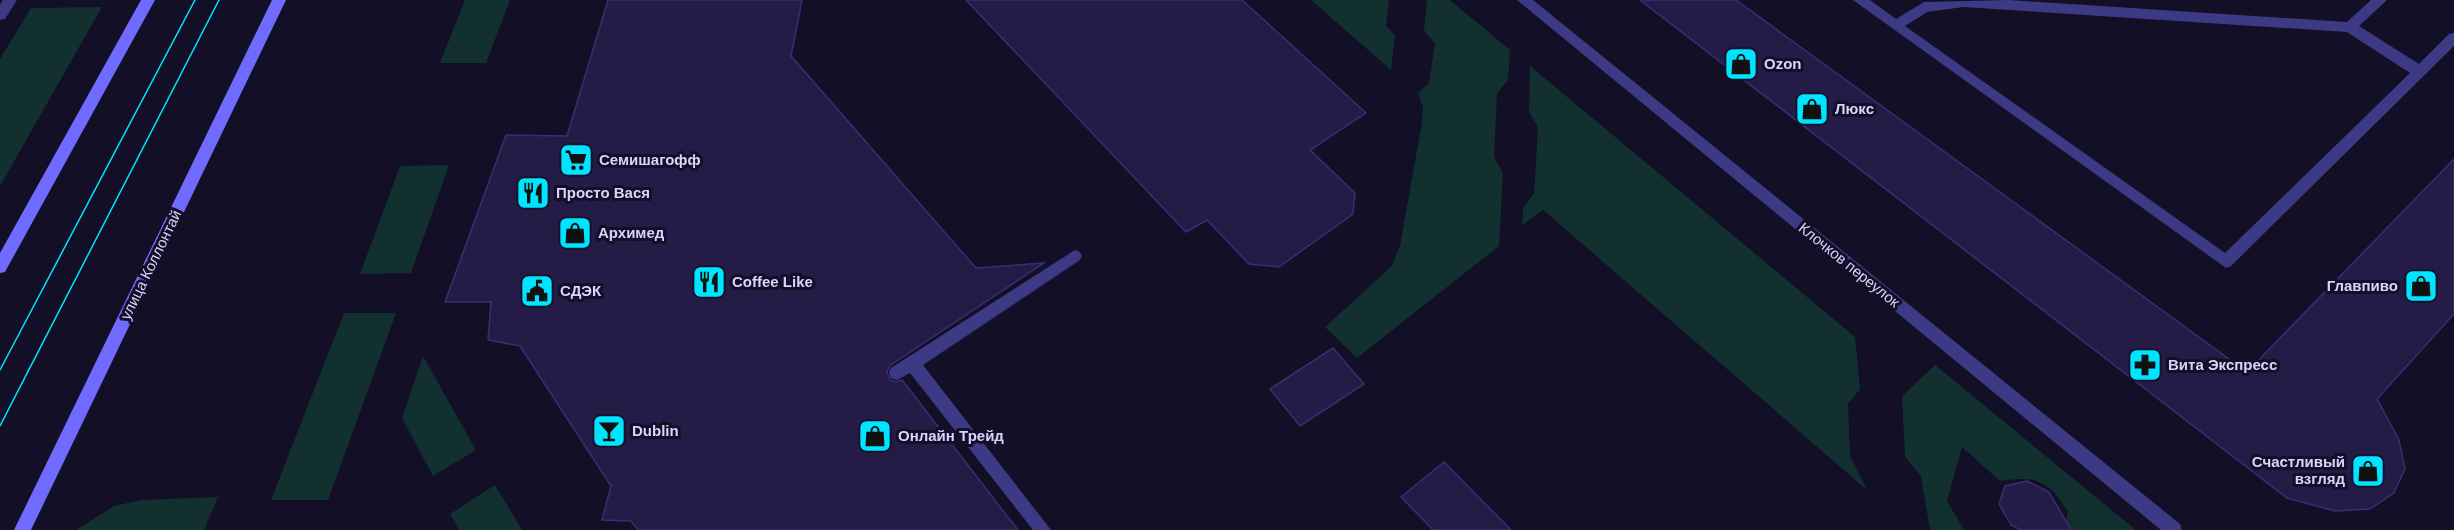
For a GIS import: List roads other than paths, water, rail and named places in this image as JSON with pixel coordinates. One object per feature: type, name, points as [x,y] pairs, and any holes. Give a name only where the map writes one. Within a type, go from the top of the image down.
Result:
[{"type":"main road","points":[[0,267],[148,0]]},
{"type":"main road","name":"улица Коллонтай","points":[[22,530],[279,0]]},
{"type":"street","points":[[0,15],[10,0]]},
{"type":"street","name":"Клочков переулок","points":[[1524,0],[2174,530]]},
{"type":"street","points":[[1860,0],[2226,262],[2454,38]]},
{"type":"street","points":[[2350,27],[2380,0]]},
{"type":"street","points":[[1896,26],[1924,7],[1963,2],[2350,27],[2420,72]]},
{"type":"street","points":[[897,373],[1075,256]]},
{"type":"street","points":[[912,363],[1043,530]]},
{"type":"tram line","points":[[0,370],[195,0]]},
{"type":"tram line","points":[[0,426],[219,0]]},
{"type":"place","name":"Ozon","points":[[1741,64]]},
{"type":"place","name":"Люкс","points":[[1812,109]]},
{"type":"place","name":"Семишагофф","points":[[576,160]]},
{"type":"place","name":"Просто Вася","points":[[533,193]]},
{"type":"place","name":"Архимед","points":[[575,233]]},
{"type":"place","name":"Coffee Like","points":[[709,282]]},
{"type":"place","name":"Главпиво","points":[[2421,286]]},
{"type":"place","name":"СДЭК","points":[[537,291]]},
{"type":"place","name":"Вита Экспресс","points":[[2145,365]]},
{"type":"place","name":"Dublin","points":[[609,431]]},
{"type":"place","name":"Онлайн Трейд","points":[[875,436]]},
{"type":"place","name":"Счастливый взгляд","points":[[2368,471]]}]
